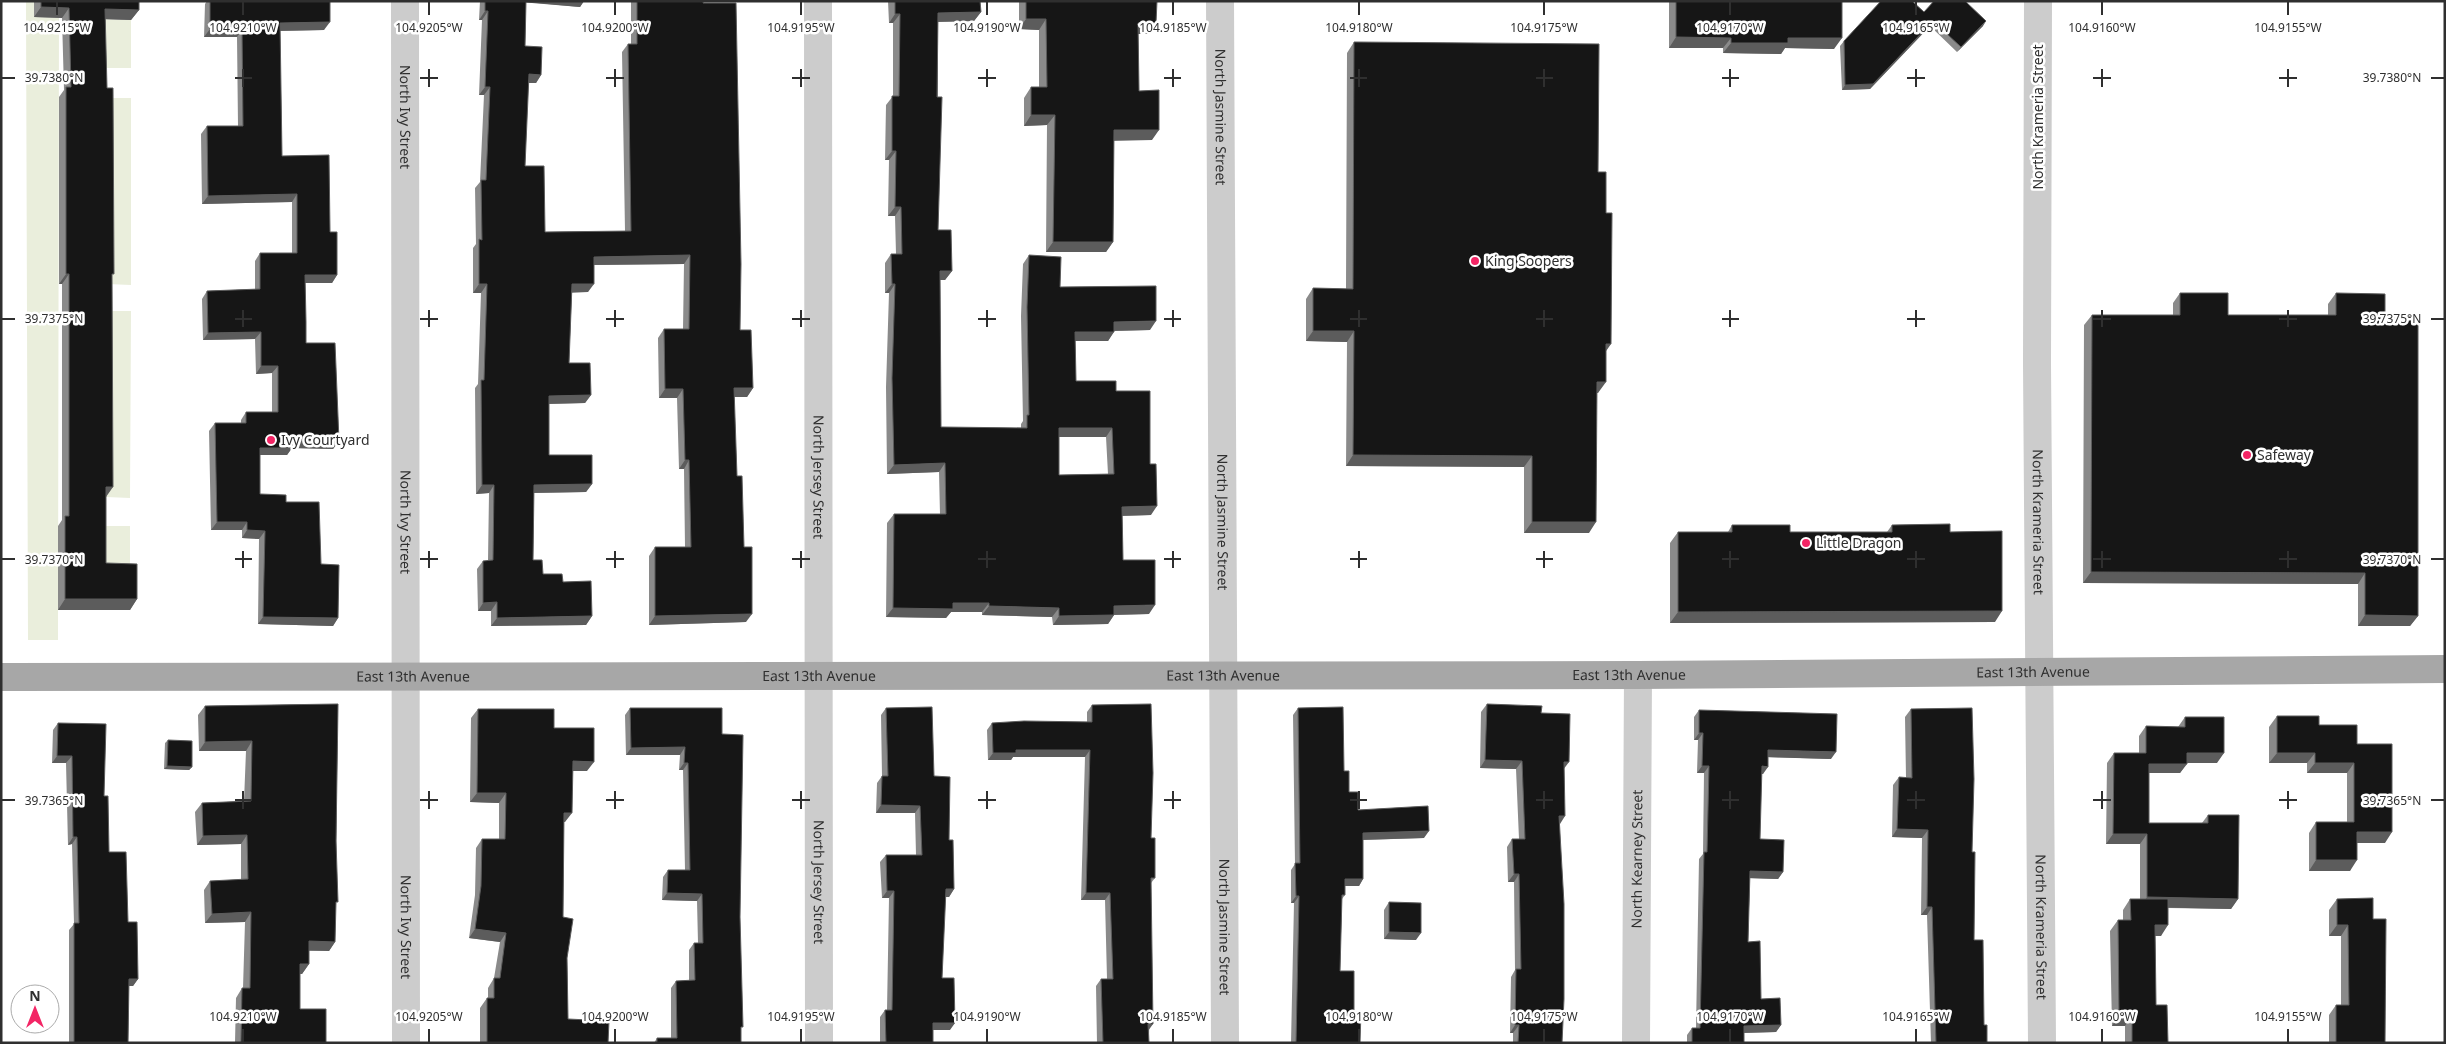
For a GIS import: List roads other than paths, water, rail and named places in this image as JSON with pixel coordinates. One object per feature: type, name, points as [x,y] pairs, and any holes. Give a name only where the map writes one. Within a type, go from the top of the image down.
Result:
[{"type":"main road","name":"East 13th Avenue","points":[[1,677],[1638,675],[2445,669]]},
{"type":"street","name":"North Ivy Street","points":[[405,1],[408,677],[406,1043]]},
{"type":"street","name":"North Jersey Street","points":[[818,1],[818,1043]]},
{"type":"street","name":"North Jasmine Street","points":[[1220,1],[1225,1043]]},
{"type":"street","name":"North Krameria Street","points":[[2038,1],[2039,671],[2042,1043]]},
{"type":"street","name":"North Kearney Street","points":[[1636,1043],[1638,675]]},
{"type":"place","name":"King Soopers","points":[[1475,261]]},
{"type":"place","name":"Ivy Courtyard","points":[[271,440]]},
{"type":"place","name":"Safeway","points":[[2247,455]]},
{"type":"place","name":"Little Dragon","points":[[1806,543]]}]
